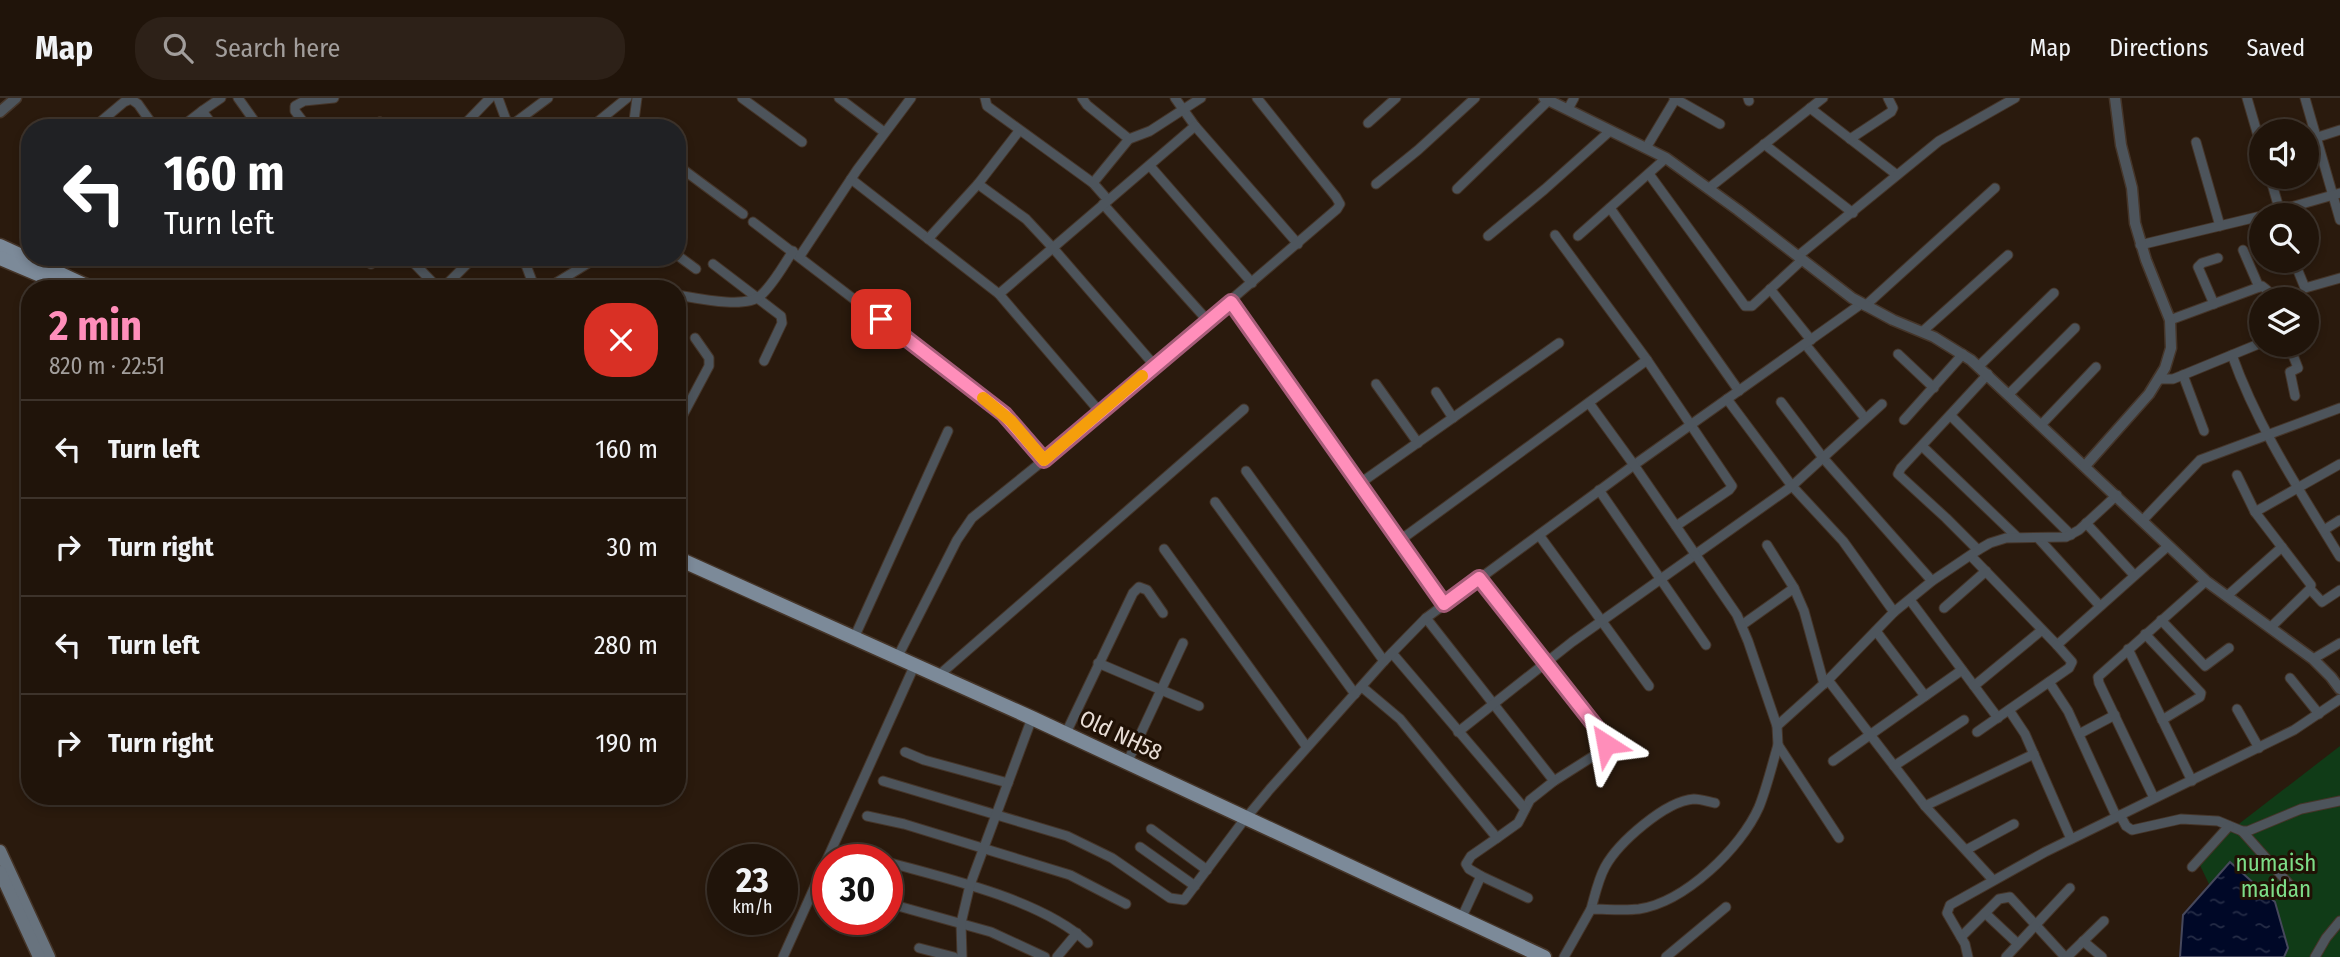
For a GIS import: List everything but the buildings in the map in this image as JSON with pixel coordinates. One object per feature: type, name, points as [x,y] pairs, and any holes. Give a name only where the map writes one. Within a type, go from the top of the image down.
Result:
[{"type":"main road","points":[[0,246],[21,254]]},
{"type":"main road","points":[[0,258],[51,280]]},
{"type":"main road","points":[[47,266],[75,280]]},
{"type":"main road","name":"Old NH58","points":[[686,562],[938,676],[1466,924],[1544,957]]},
{"type":"main road","name":"Old NH58","points":[[686,569],[912,671],[1127,763],[1243,821]]},
{"type":"main road","points":[[0,850],[49,957]]},
{"type":"main road","points":[[0,872],[39,957]]},
{"type":"main road","name":"Old NH58","points":[[1466,924],[1527,957]]},
{"type":"street","points":[[0,112],[16,98]]},
{"type":"street","points":[[192,119],[221,98]]},
{"type":"street","points":[[238,98],[253,119]]},
{"type":"street","points":[[300,119],[295,111],[298,103],[334,98]]},
{"type":"street","points":[[470,119],[490,98]]},
{"type":"street","points":[[498,98],[506,119]]},
{"type":"street","points":[[520,119],[548,98]]},
{"type":"street","points":[[601,119],[627,98]]},
{"type":"street","points":[[634,119],[637,98]]},
{"type":"street","points":[[743,98],[802,142]]},
{"type":"street","points":[[839,98],[884,132]]},
{"type":"street","points":[[686,296],[739,302],[758,298],[797,254],[911,98]]},
{"type":"street","points":[[985,98],[987,106],[1093,183],[1105,202],[1208,321]]},
{"type":"street","points":[[1082,98],[1129,139]]},
{"type":"street","points":[[1175,98],[1195,126],[1298,244]]},
{"type":"street","points":[[1093,183],[1129,139],[1150,131],[1201,98]]},
{"type":"street","points":[[897,658],[964,528],[972,518],[1231,302],[1340,204],[1257,98]]},
{"type":"street","points":[[1368,123],[1396,98]]},
{"type":"street","points":[[1376,184],[1475,98]]},
{"type":"street","points":[[1568,109],[1574,98]]},
{"type":"street","points":[[1646,148],[1675,98],[1720,124]]},
{"type":"street","points":[[1709,188],[1823,98]]},
{"type":"street","points":[[1850,139],[1891,112],[1894,108],[1888,98]]},
{"type":"street","points":[[1990,98],[1995,110]]},
{"type":"street","points":[[1649,174],[1743,304],[1749,307],[1800,258],[1939,141],[2015,98]]},
{"type":"street","points":[[2085,466],[2134,414],[2160,379],[2172,348],[2170,320],[2140,245],[2115,98]]},
{"type":"street","points":[[2247,98],[2253,119]]},
{"type":"street","points":[[104,119],[131,99],[149,119]]},
{"type":"street","points":[[1457,189],[1546,99],[1666,158],[1863,305],[1923,331],[1963,354],[2206,581],[2313,659],[2340,689]]},
{"type":"street","points":[[2306,99],[2311,119]]},
{"type":"street","points":[[1810,108],[1897,176]]},
{"type":"street","points":[[202,111],[208,119]]},
{"type":"street","points":[[999,294],[1195,126]]},
{"type":"street","points":[[2319,137],[2340,130]]},
{"type":"street","points":[[928,239],[978,184],[1019,131]]},
{"type":"street","points":[[1488,236],[1609,131]]},
{"type":"street","points":[[2196,142],[2220,226]]},
{"type":"street","points":[[1763,144],[1853,213]]},
{"type":"street","points":[[2319,149],[2336,194],[2340,220]]},
{"type":"street","points":[[1578,236],[1666,158]]},
{"type":"street","points":[[1150,166],[1252,283]]},
{"type":"street","points":[[686,171],[743,214]]},
{"type":"street","points":[[851,179],[999,294],[1100,412]]},
{"type":"street","points":[[978,184],[1026,219],[1155,366]]},
{"type":"street","points":[[883,781],[1067,836],[1093,847],[1175,900],[1184,900],[1243,821],[1306,746],[1426,618],[1634,465],[1863,305],[1995,188]]},
{"type":"street","points":[[2310,203],[2336,194]]},
{"type":"street","points":[[1610,208],[1739,391]]},
{"type":"street","points":[[2140,245],[2249,219]]},
{"type":"street","points":[[753,222],[1004,414],[1044,460]]},
{"type":"street","points":[[1555,234],[1647,360],[1732,486],[1676,526]]},
{"type":"street","points":[[2243,250],[2259,287]]},
{"type":"street","points":[[1923,331],[2007,256]]},
{"type":"street","points":[[2214,304],[2198,267],[2218,258]]},
{"type":"street","points":[[686,262],[696,269]]},
{"type":"street","points":[[713,264],[778,313],[783,320],[764,361]]},
{"type":"street","points":[[417,266],[430,280]]},
{"type":"street","points":[[451,280],[465,266]]},
{"type":"street","points":[[561,280],[584,266]]},
{"type":"street","points":[[2299,273],[2305,288],[2340,278]]},
{"type":"street","points":[[1770,289],[1865,418]]},
{"type":"street","points":[[2170,320],[2249,291]]},
{"type":"street","points":[[1977,732],[2071,665],[2070,659],[1986,571],[1946,518],[1898,474],[1951,416],[1983,370],[2054,293]]},
{"type":"street","points":[[1231,302],[1444,604]]},
{"type":"street","points":[[2008,395],[2076,328]]},
{"type":"street","points":[[686,409],[709,366],[709,358],[695,338]]},
{"type":"street","points":[[1359,484],[1559,343]]},
{"type":"street","points":[[2160,379],[2173,379],[2249,348]]},
{"type":"street","points":[[1898,354],[1934,388]]},
{"type":"street","points":[[1904,420],[1963,354]]},
{"type":"street","points":[[2232,355],[2267,436],[2340,557]]},
{"type":"street","points":[[2294,357],[2298,368],[2290,373],[2295,396]]},
{"type":"street","points":[[1399,541],[1647,360]]},
{"type":"street","points":[[2040,425],[2096,368]]},
{"type":"street","points":[[2183,375],[2204,431]]},
{"type":"street","points":[[1376,384],[1418,443]]},
{"type":"street","points":[[1436,392],[1453,418]]},
{"type":"street","points":[[1727,399],[1792,486],[1832,528],[1894,612]]},
{"type":"street","points":[[1589,402],[1742,625],[1777,726],[1778,745],[1759,807],[1747,828],[1730,850],[1703,875],[1681,892],[1641,909],[1591,909]]},
{"type":"street","points":[[1780,402],[1824,458],[1932,581]]},
{"type":"street","points":[[1458,732],[1545,663],[1660,578],[1792,486],[1882,404]]},
{"type":"street","points":[[2143,520],[2200,460],[2340,408]]},
{"type":"street","points":[[938,676],[1244,409]]},
{"type":"street","points":[[1951,416],[2071,535]]},
{"type":"street","points":[[854,638],[948,431]]},
{"type":"street","points":[[1922,446],[2017,537]]},
{"type":"street","points":[[2255,512],[2338,469]]},
{"type":"street","points":[[1246,471],[1384,661]]},
{"type":"street","points":[[2237,475],[2255,512],[2311,583],[2310,589],[2270,628]]},
{"type":"street","points":[[1599,491],[1706,645]]},
{"type":"street","points":[[1777,726],[1826,682],[1894,612],[1932,581],[1998,540],[2017,537],[2060,538],[2071,535],[2117,495]]},
{"type":"street","points":[[1215,502],[1359,690],[1400,719],[1497,838]]},
{"type":"street","points":[[2324,530],[2340,520]]},
{"type":"street","points":[[2086,523],[2134,575]]},
{"type":"street","points":[[1539,535],[1649,686]]},
{"type":"street","points":[[2039,539],[2100,606]]},
{"type":"street","points":[[1767,545],[1794,588],[1804,611],[1826,682],[1925,806],[1993,880]]},
{"type":"street","points":[[2057,645],[2168,546]]},
{"type":"street","points":[[2227,596],[2282,547]]},
{"type":"street","points":[[1164,549],[1306,746]]},
{"type":"street","points":[[1944,608],[1986,571]]},
{"type":"street","points":[[1479,578],[1604,737],[1606,744],[1603,750],[1554,781],[1530,800],[1518,823],[1471,856],[1465,864],[1481,876],[1528,898]]},
{"type":"street","points":[[2154,798],[2098,677],[2206,581]]},
{"type":"street","points":[[1065,735],[1135,590],[1139,587],[1147,590],[1163,613]]},
{"type":"street","points":[[1742,625],[1794,588]]},
{"type":"street","points":[[2310,589],[2322,602],[2340,590]]},
{"type":"street","points":[[1910,600],[1998,718]]},
{"type":"street","points":[[1426,618],[1554,781]]},
{"type":"street","points":[[2161,620],[2205,666],[2229,648]]},
{"type":"street","points":[[1975,686],[2042,630]]},
{"type":"street","points":[[1876,631],[1925,696]]},
{"type":"street","points":[[2146,634],[2201,694],[2162,720]]},
{"type":"street","points":[[1127,763],[1183,643]]},
{"type":"street","points":[[2313,659],[2340,643]]},
{"type":"street","points":[[2128,649],[2192,781]]},
{"type":"street","points":[[1392,653],[1525,809]]},
{"type":"street","points":[[1098,663],[1199,706]]},
{"type":"street","points":[[1833,761],[1962,670]]},
{"type":"street","points":[[783,957],[912,671]]},
{"type":"street","points":[[2290,677],[2319,714]]},
{"type":"street","points":[[2049,682],[2064,704],[2118,816],[2132,830],[2181,819],[2218,821],[2248,831],[2301,809],[2340,801]]},
{"type":"street","points":[[1968,957],[1961,937],[1949,917],[1948,908],[1993,880],[2071,839],[2259,748],[2340,699]]},
{"type":"street","points":[[2237,709],[2259,748]]},
{"type":"street","points":[[2009,710],[2025,734],[2071,839]]},
{"type":"street","points":[[2079,734],[2115,716]]},
{"type":"street","points":[[1894,766],[1964,720]]},
{"type":"street","points":[[962,957],[961,923],[970,885],[1031,721]]},
{"type":"street","points":[[1778,745],[1839,838]]},
{"type":"street","points":[[905,752],[924,760],[1008,783]]},
{"type":"street","points":[[1925,806],[2034,754]]},
{"type":"street","points":[[1564,957],[1591,909],[1600,876],[1623,843],[1665,810],[1679,803],[1692,799],[1716,803]]},
{"type":"street","points":[[867,816],[904,824],[1070,875],[1126,904]]},
{"type":"street","points":[[1966,850],[2014,824]]},
{"type":"street","points":[[2192,867],[2228,826]]},
{"type":"street","points":[[1151,829],[1207,870]]},
{"type":"street","points":[[2242,831],[2290,885]]},
{"type":"street","points":[[1140,847],[1195,886]]},
{"type":"street","points":[[903,866],[970,885],[1038,911],[1077,933],[1088,943]]},
{"type":"street","points":[[1466,924],[1481,876]]},
{"type":"street","points":[[2006,957],[2070,888]]},
{"type":"street","points":[[1961,937],[1999,899],[2010,897],[2066,957],[2104,921]]},
{"type":"street","points":[[903,907],[991,932],[1045,957]]},
{"type":"street","points":[[1666,957],[1726,908]]},
{"type":"street","points":[[1985,913],[2018,944]]},
{"type":"street","points":[[2315,957],[2326,937],[2340,922]]},
{"type":"street","points":[[1057,957],[1077,933]]},
{"type":"street","points":[[2083,941],[2102,957]]},
{"type":"street","points":[[919,948],[954,957]]},
{"type":"green space","name":"numaish maidan","points":[[2340,746],[2340,957],[2244,957],[2196,857]]},
{"type":"water","points":[[2230,862],[2275,902],[2288,948],[2284,957],[2180,957],[2183,915]]},
{"type":"slow traffic","points":[[983,398],[1011,421],[1044,460],[1142,376]]},
{"type":"route","points":[[881,319],[1004,414],[1044,460],[1231,302],[1444,604],[1479,578],[1604,737],[1606,744]]}]
